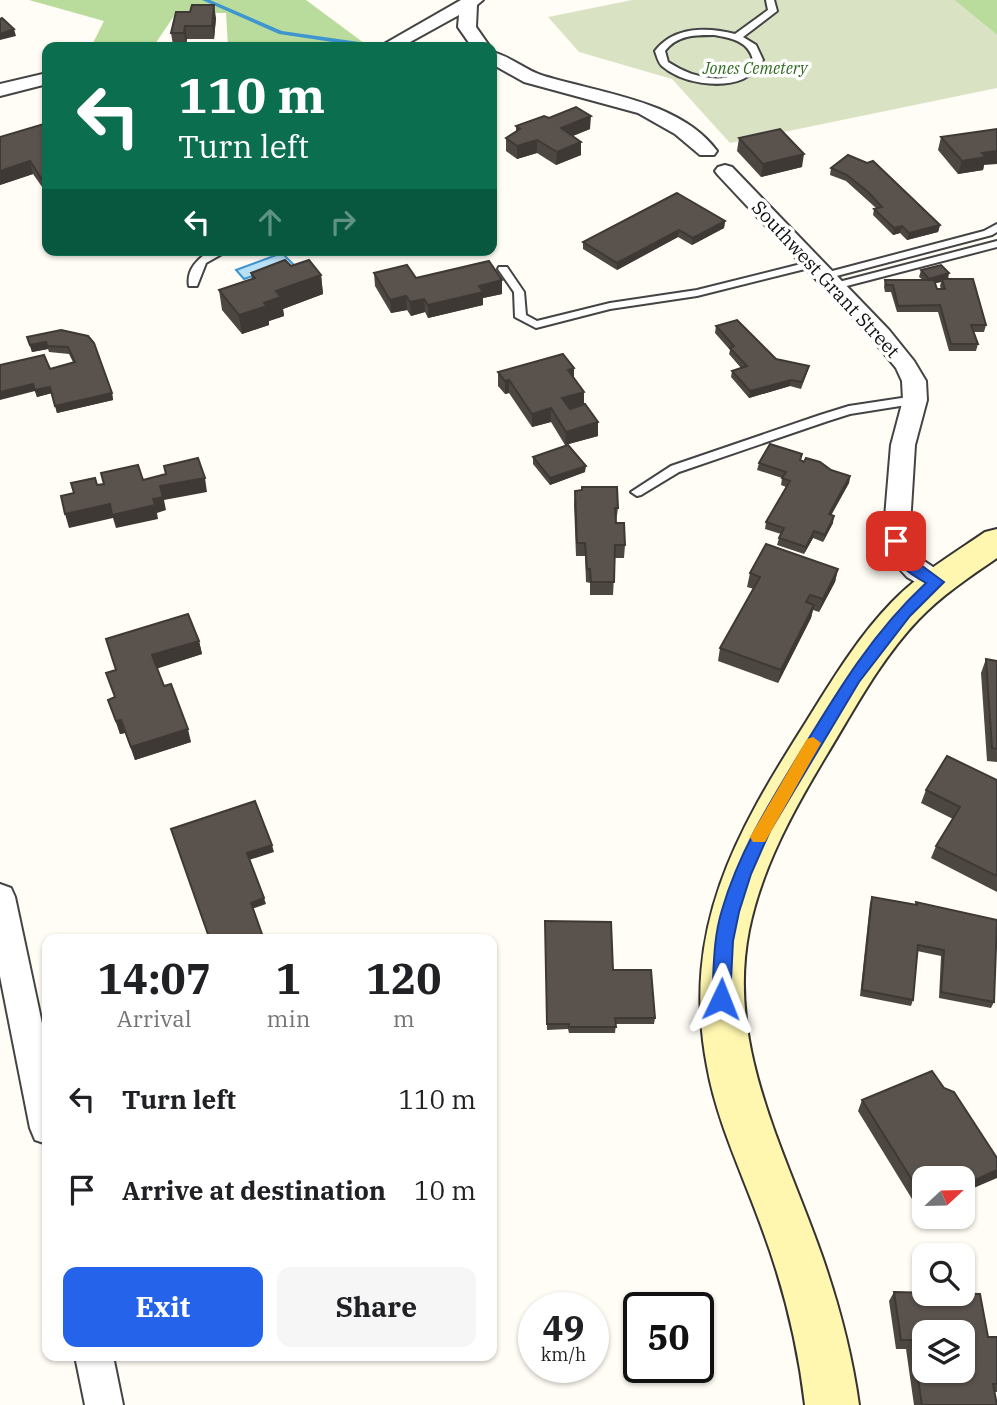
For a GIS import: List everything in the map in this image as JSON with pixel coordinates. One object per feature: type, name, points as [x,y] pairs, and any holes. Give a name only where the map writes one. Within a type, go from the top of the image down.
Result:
[{"type":"main road","points":[[832,1405],[816,1319],[800,1262],[745,1117],[730,1068],[722,1017],[724,941],[742,874],[763,828],[853,678],[905,612],[936,582],[997,541]]},
{"type":"street","points":[[397,42],[472,1]]},
{"type":"street","points":[[472,1],[467,27],[478,42]]},
{"type":"street","points":[[497,60],[531,78],[645,109],[682,130],[707,151]]},
{"type":"street","points":[[0,90],[42,80]]},
{"type":"street","name":"Southwest Grant Street","points":[[725,171],[906,366],[914,381],[915,400]]},
{"type":"street","points":[[915,400],[902,445],[896,541],[900,556],[911,568],[936,582]]},
{"type":"street","points":[[0,897],[42,1103]]},
{"type":"street","points":[[95,1361],[104,1405]]},
{"type":"lane","points":[[737,37],[754,48],[758,60],[750,72],[730,79],[691,78],[671,69],[661,57],[664,45],[678,36],[714,32],[737,37],[773,11],[770,0]]},
{"type":"lane","points":[[824,275],[988,233],[997,227]]},
{"type":"lane","points":[[503,269],[519,292],[521,317],[536,325],[610,306],[824,275],[997,244]]},
{"type":"lane","points":[[193,284],[196,268],[206,256]]},
{"type":"lane","points":[[637,492],[675,470],[811,422],[849,410],[915,400]]},
{"type":"green space","points":[[29,0],[306,0],[363,42],[228,42],[226,13],[176,13],[156,42],[94,42],[104,21]]},
{"type":"green space","name":"Jones Cemetery","points":[[632,0],[954,0],[997,35],[997,88],[730,143],[672,79],[579,52],[548,17]]},
{"type":"green space","points":[[954,0],[997,0],[997,35]]},
{"type":"water","points":[[274,256],[285,256],[296,267],[287,270],[283,265],[244,279],[236,270]]},
{"type":"building","points":[[192,5],[214,5],[212,26],[185,26],[184,33],[171,33],[176,12],[190,12]]},
{"type":"building","points":[[2,18],[14,29],[0,34]]},
{"type":"building","points":[[576,107],[591,116],[561,128],[581,142],[557,152],[537,140],[517,146],[506,138],[520,129],[516,126],[544,116],[549,118]]},
{"type":"building","points":[[42,124],[42,179],[30,161],[0,171],[0,137]]},
{"type":"building","points":[[780,129],[804,154],[763,164],[739,138]]},
{"type":"building","points":[[997,129],[997,151],[982,153],[986,157],[962,161],[941,137]]},
{"type":"building","points":[[848,155],[867,163],[873,161],[940,225],[909,233],[902,226],[894,228],[874,209],[882,207],[868,192],[847,175],[831,168]]},
{"type":"building","points":[[677,193],[725,221],[693,238],[679,230],[617,263],[583,242]]},
{"type":"building","points":[[285,260],[291,266],[309,260],[321,275],[276,291],[281,297],[264,303],[267,306],[239,315],[219,290],[255,278],[251,273]]},
{"type":"building","points":[[489,261],[502,280],[479,286],[483,292],[428,305],[424,299],[410,302],[406,296],[390,300],[374,273],[407,265],[416,278]]},
{"type":"building","points":[[941,265],[949,273],[929,279],[921,270]]},
{"type":"building","points":[[942,279],[973,279],[986,325],[971,325],[978,344],[951,344],[940,305],[898,306],[893,285],[886,285],[885,280],[934,280],[937,289],[945,289]]},
{"type":"building","points":[[737,320],[776,359],[809,366],[802,382],[791,380],[750,391],[732,371],[747,366],[730,348],[734,346],[716,326]]},
{"type":"building","points":[[61,330],[88,336],[94,343],[112,393],[55,406],[50,387],[35,390],[33,384],[0,392],[0,365],[44,355],[50,369],[75,362],[68,347],[47,346],[46,342],[30,345],[27,337]]},
{"type":"building","points":[[563,354],[574,368],[568,370],[584,392],[562,398],[570,409],[585,404],[598,422],[566,432],[551,408],[532,414],[509,380],[505,381],[498,372]]},
{"type":"building","points":[[770,444],[802,454],[800,460],[804,462],[806,458],[820,462],[831,470],[850,476],[829,514],[834,516],[825,535],[814,531],[806,547],[779,538],[784,528],[766,522],[790,481],[782,478],[786,472],[759,463]]},
{"type":"building","points":[[568,445],[586,466],[550,478],[533,457]]},
{"type":"building","points":[[198,458],[205,478],[160,486],[163,497],[153,499],[155,505],[112,515],[110,504],[65,514],[61,496],[74,493],[71,483],[95,478],[97,485],[104,484],[101,473],[138,465],[143,480],[166,474],[164,466]]},
{"type":"building","points":[[582,487],[617,487],[616,523],[624,523],[625,545],[615,545],[614,582],[591,582],[585,543],[577,543],[575,491],[582,490]]},
{"type":"building","points":[[766,544],[838,569],[823,599],[810,595],[806,602],[814,605],[781,670],[720,648],[760,577],[750,573]]},
{"type":"building","points":[[188,614],[199,641],[152,655],[164,686],[171,684],[188,729],[131,747],[121,720],[116,721],[108,700],[115,697],[106,673],[116,670],[106,639]]},
{"type":"building","points":[[986,659],[997,661],[997,749],[992,748]]},
{"type":"building","points":[[947,756],[997,780],[997,876],[936,846],[960,807],[926,790]]},
{"type":"building","points":[[255,801],[272,845],[247,853],[264,898],[251,903],[262,934],[208,934],[171,829]]},
{"type":"building","points":[[872,897],[917,905],[916,902],[997,920],[994,1002],[941,992],[944,950],[918,945],[913,1000],[862,990]]},
{"type":"building","points":[[545,921],[611,922],[613,970],[651,970],[655,1018],[615,1018],[616,1027],[547,1024]]},
{"type":"building","points":[[932,1071],[944,1088],[954,1092],[997,1158],[997,1170],[975,1180],[975,1166],[912,1166],[912,1180],[862,1100]]},
{"type":"building","points":[[894,1292],[912,1292],[912,1306],[975,1306],[975,1294],[980,1294],[988,1337],[997,1337],[997,1384],[993,1384],[997,1405],[922,1405],[919,1383],[975,1383],[975,1320],[912,1320],[912,1340],[901,1340]]},
{"type":"waterway","points":[[205,0],[281,33],[345,42]]},
{"type":"slow traffic","points":[[759,837],[813,743]]},
{"type":"route","points":[[721,999],[724,941],[730,912],[742,874],[763,828],[853,678],[905,612],[936,582],[911,568],[900,556],[896,541]]}]
